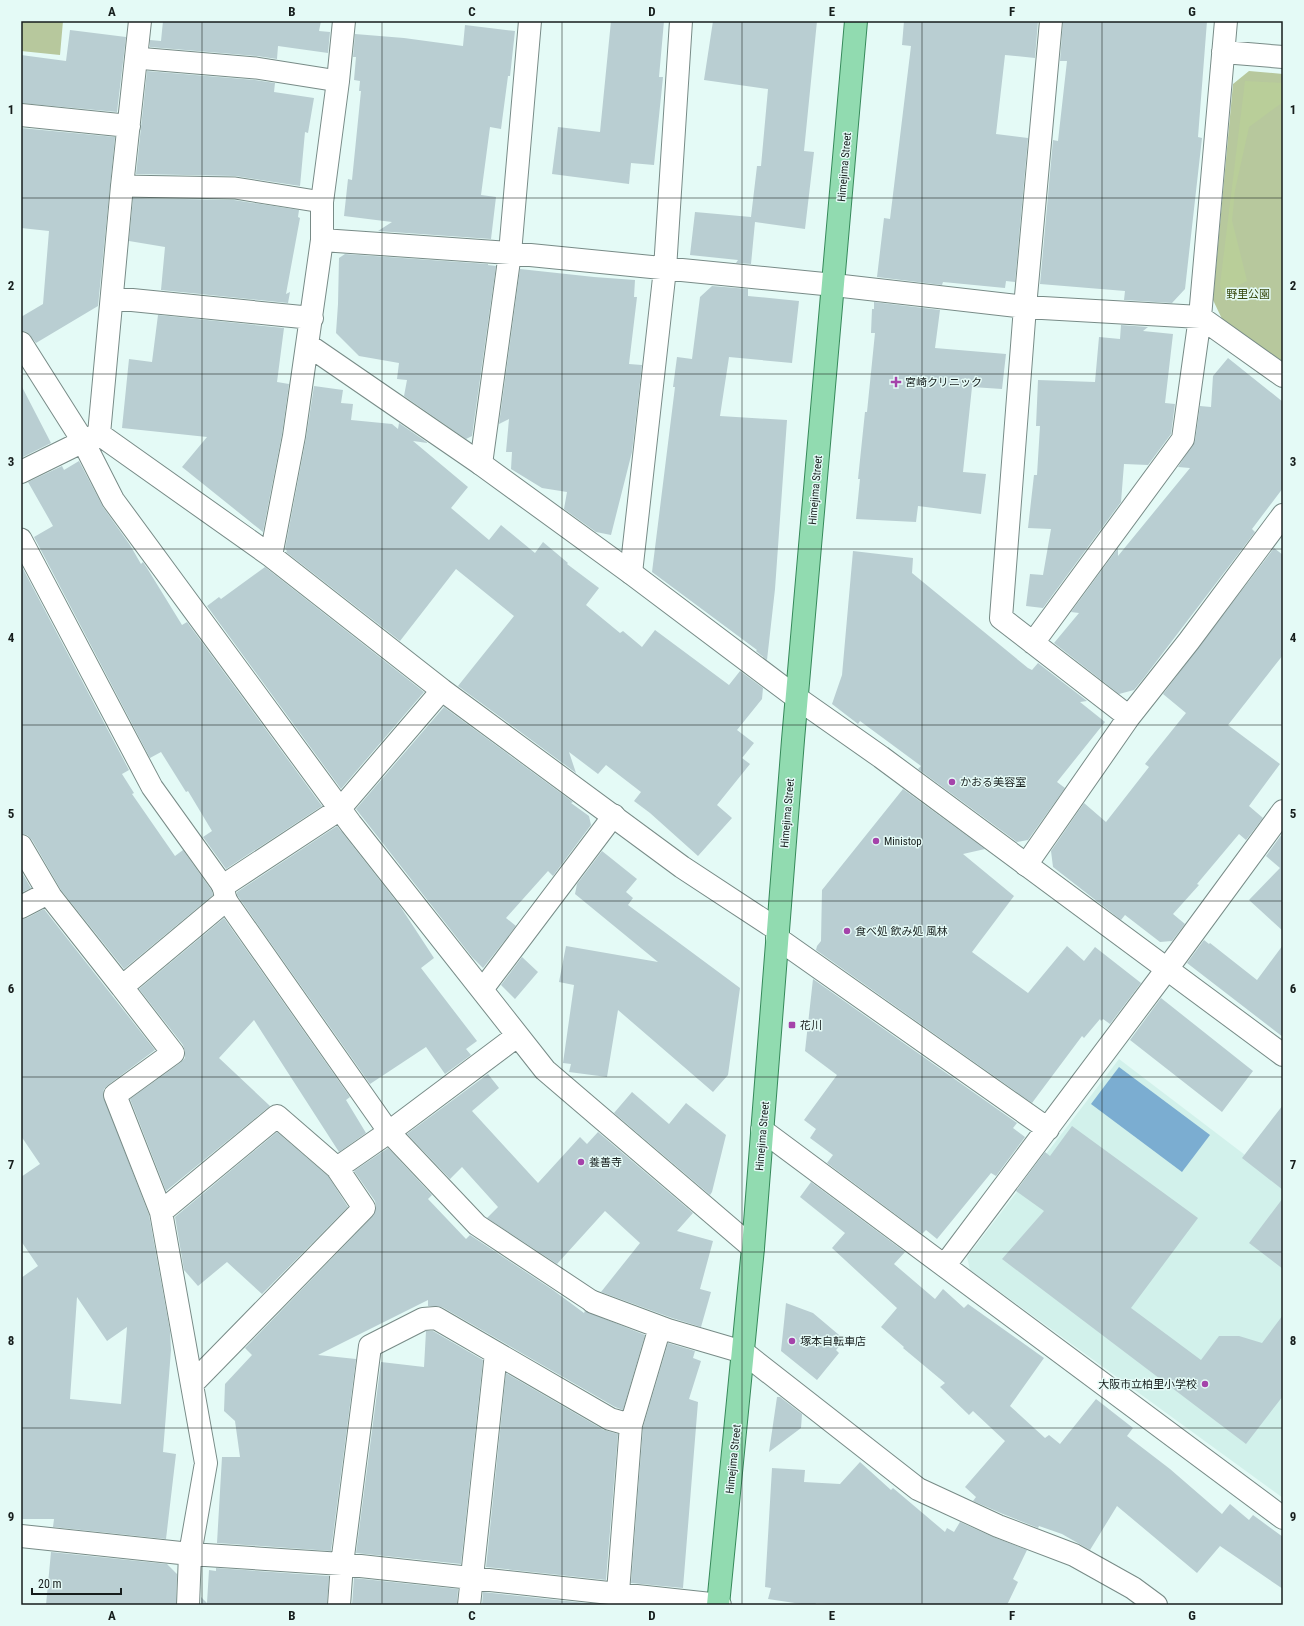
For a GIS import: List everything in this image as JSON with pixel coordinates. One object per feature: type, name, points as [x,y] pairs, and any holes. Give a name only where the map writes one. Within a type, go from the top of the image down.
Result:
[{"type":"main road","name":"Himejima Street","points":[[719,1605],[753,1248],[777,934],[856,21]]},
{"type":"street","points":[[91,438],[112,298],[122,186],[140,21]]},
{"type":"street","points":[[271,556],[294,436],[312,318],[322,240],[322,202],[338,81],[344,21]]},
{"type":"street","points":[[481,464],[510,253],[530,21]]},
{"type":"street","points":[[630,573],[666,269],[681,21]]},
{"type":"street","points":[[1051,21],[1025,307],[1001,618],[1129,717]]},
{"type":"street","points":[[1033,643],[1183,439],[1200,317],[1226,21]]},
{"type":"street","points":[[1223,52],[1283,57]]},
{"type":"street","points":[[136,58],[256,68],[338,81]]},
{"type":"street","points":[[21,115],[129,126]]},
{"type":"street","points":[[122,186],[235,188],[322,202]]},
{"type":"street","points":[[322,240],[510,253],[834,285],[1025,307],[1200,317],[1283,376]]},
{"type":"street","points":[[112,298],[312,318]]},
{"type":"street","points":[[21,342],[91,438],[113,500],[340,809],[544,1070],[753,1248]]},
{"type":"street","points":[[308,346],[481,464],[797,698],[881,757],[1283,1055]]},
{"type":"street","points":[[21,472],[91,438]]},
{"type":"street","points":[[91,438],[271,556],[442,690],[614,815],[682,867],[1048,1129]]},
{"type":"street","points":[[1026,865],[1129,717],[1189,641],[1283,515]]},
{"type":"street","points":[[21,539],[152,787],[389,1132],[477,1225],[593,1302],[660,1327],[743,1352],[918,1489],[998,1526],[1074,1555],[1133,1588],[1156,1605]]},
{"type":"street","points":[[122,987],[224,893],[340,809],[442,690]]},
{"type":"street","points":[[945,1265],[1048,1129],[1283,811]]},
{"type":"street","points":[[482,990],[614,815]]},
{"type":"street","points":[[21,846],[48,893],[173,1053],[115,1095],[161,1212],[206,1463],[190,1554],[188,1605]]},
{"type":"street","points":[[21,907],[48,893]]},
{"type":"street","points":[[337,1168],[389,1132],[517,1036]]},
{"type":"street","points":[[161,1212],[277,1116],[337,1168],[364,1208],[192,1384]]},
{"type":"street","points":[[762,1130],[1283,1518]]},
{"type":"street","points":[[339,1605],[342,1564],[370,1346],[423,1319],[436,1318],[610,1419],[630,1426]]},
{"type":"street","points":[[617,1599],[630,1426],[660,1327]]},
{"type":"street","points":[[469,1605],[496,1353]]},
{"type":"street","points":[[21,1536],[190,1554],[342,1564],[472,1578],[617,1599],[719,1605]]},
{"type":"shaded area","name":"大阪市立柏里小学校","points":[[1119,1059],[1283,1184],[1283,1498],[970,1270],[967,1257]]},
{"type":"green space","points":[[21,21],[63,21],[60,55],[21,51]]},
{"type":"green space","name":"野里公園","points":[[1249,71],[1283,74],[1283,365],[1222,319],[1213,300],[1233,84]]},
{"type":"green space","points":[[1245,81],[1283,83],[1283,102],[1249,127],[1235,190],[1232,221],[1247,281],[1222,294],[1220,285]]},
{"type":"water","points":[[1119,1067],[1210,1135],[1182,1172],[1091,1104]]},
{"type":"building","points":[[163,21],[321,21],[319,31],[330,32],[328,53],[278,46],[277,59],[150,47],[150,40],[161,41]]},
{"type":"building","points":[[611,21],[664,21],[659,77],[663,77],[654,165],[631,163],[629,184],[552,174],[558,127],[600,132]]},
{"type":"building","points":[[713,21],[817,21],[804,151],[814,152],[805,229],[755,222],[751,264],[736,263],[738,260],[690,255],[695,212],[751,217],[757,166],[761,166],[768,89],[704,80]]},
{"type":"building","points":[[904,21],[1038,21],[1035,58],[1005,55],[996,134],[1028,138],[1015,282],[1006,281],[1005,288],[943,282],[942,285],[877,277],[884,218],[890,219],[911,46],[902,45]]},
{"type":"building","points":[[1063,21],[1207,21],[1198,137],[1202,138],[1185,289],[1172,303],[1124,300],[1125,291],[1040,284],[1053,140],[1058,141],[1067,61],[1060,61]]},
{"type":"building","points":[[465,25],[515,31],[510,76],[508,76],[501,129],[490,127],[481,195],[496,197],[491,239],[378,231],[392,222],[344,216],[348,179],[352,180],[361,91],[359,91],[360,81],[354,80],[356,57],[353,57],[355,34],[404,38],[463,46]]},
{"type":"building","points":[[70,30],[126,37],[117,112],[21,103],[21,55],[66,61]]},
{"type":"building","points":[[147,71],[275,83],[274,92],[314,98],[308,133],[305,132],[300,186],[235,176],[136,174]]},
{"type":"building","points":[[21,128],[115,137],[98,306],[36,343],[27,332],[21,331],[21,317],[43,304],[49,231],[21,228]]},
{"type":"building","points":[[133,198],[234,200],[299,210],[298,217],[300,218],[286,294],[290,292],[288,303],[161,290],[165,247],[129,241]]},
{"type":"building","points":[[345,254],[488,264],[496,266],[472,436],[466,439],[404,396],[407,380],[397,379],[399,363],[359,356],[336,333],[339,258]]},
{"type":"building","points":[[520,269],[635,280],[634,297],[637,297],[629,364],[642,365],[632,452],[611,535],[596,532],[564,509],[567,492],[542,488],[511,469],[512,452],[506,452],[509,419],[499,424]]},
{"type":"building","points":[[712,286],[748,289],[748,296],[799,301],[792,363],[729,357],[720,416],[787,420],[775,589],[767,660],[756,651],[757,650],[652,572],[675,387],[673,387],[677,357],[692,359],[700,297]]},
{"type":"building","points":[[874,302],[940,310],[935,348],[1006,354],[1002,389],[972,387],[963,472],[986,474],[981,514],[918,506],[916,522],[856,519],[860,479],[858,479],[875,333],[871,333],[872,309],[874,309]]},
{"type":"building","points":[[158,315],[284,328],[277,382],[289,384],[282,434],[263,532],[182,467],[207,437],[122,428],[129,359],[152,362]]},
{"type":"building","points":[[1121,325],[1148,327],[1143,331],[1173,334],[1165,403],[1175,404],[1171,434],[1148,465],[1124,464],[1121,502],[1043,608],[1026,606],[1030,574],[1043,575],[1051,529],[1028,528],[1034,475],[1037,475],[1040,426],[1036,426],[1038,380],[1095,382],[1099,337],[1120,339]]},
{"type":"building","points":[[1228,358],[1283,402],[1283,488],[1252,529],[1255,532],[1143,679],[1134,690],[1119,694],[1054,643],[1079,613],[1071,612],[1118,548],[1118,556],[1190,468],[1178,467],[1195,441],[1200,406],[1211,407],[1213,376]]},
{"type":"building","points":[[21,385],[51,443],[21,458]]},
{"type":"building","points":[[314,386],[343,390],[341,403],[353,404],[351,420],[392,424],[398,429],[399,423],[428,443],[413,441],[468,487],[451,508],[489,540],[501,525],[535,553],[543,542],[568,563],[567,564],[599,588],[586,605],[620,633],[623,631],[642,647],[655,630],[729,685],[740,671],[763,688],[762,699],[737,730],[754,743],[742,758],[750,764],[717,805],[732,818],[698,856],[650,813],[634,801],[641,792],[606,765],[598,774],[569,752],[576,773],[458,686],[514,616],[456,569],[400,641],[286,552],[287,551],[285,549],[306,438]]},
{"type":"building","points":[[79,461],[103,507],[130,545],[141,564],[143,562],[182,625],[187,622],[322,806],[226,869],[203,837],[212,831],[188,791],[186,792],[161,752],[150,758],[34,537],[53,526],[28,482],[62,466],[64,470]]},
{"type":"building","points":[[1274,548],[1283,555],[1283,655],[1228,725],[1280,764],[1249,806],[1263,818],[1246,840],[1239,834],[1197,884],[1199,885],[1173,914],[1185,924],[1172,941],[1160,942],[1125,915],[1121,920],[1053,867],[1051,851],[1084,803],[1106,822],[1149,767],[1145,764],[1186,713],[1163,694]]},
{"type":"building","points":[[853,551],[913,558],[912,573],[1028,668],[1032,670],[1038,663],[1087,701],[1080,702],[1105,722],[1057,782],[1065,788],[1028,840],[1017,842],[918,769],[921,766],[860,721],[858,724],[832,704],[842,675]]},
{"type":"building","points":[[21,565],[129,770],[122,774],[134,793],[132,794],[175,856],[183,850],[212,891],[213,895],[124,969],[61,890],[32,840],[27,835],[21,834]]},
{"type":"building","points":[[265,567],[424,692],[341,789],[207,606],[219,597],[221,599]]},
{"type":"building","points":[[444,707],[573,802],[571,803],[589,816],[591,825],[553,876],[548,871],[506,918],[516,926],[483,968],[472,957],[356,809]]},
{"type":"building","points":[[903,789],[985,849],[963,854],[1014,896],[972,952],[1028,993],[1067,946],[1084,961],[1095,947],[1141,983],[1110,1024],[1103,1019],[1101,1021],[1100,1019],[1084,1038],[1082,1036],[1032,1103],[816,950],[821,941],[822,890]]},
{"type":"building","points":[[337,826],[400,906],[434,958],[421,968],[477,1041],[466,1049],[471,1055],[445,1074],[426,1047],[370,1084],[237,895],[237,892]]},
{"type":"building","points":[[1282,834],[1283,931],[1249,900],[1280,868],[1266,856]]},
{"type":"building","points":[[602,851],[637,879],[626,892],[633,898],[628,905],[740,988],[728,1075],[713,1092],[618,1010],[607,1077],[569,1072],[571,1064],[563,1063],[574,985],[559,982],[566,946],[658,962],[575,894],[577,884]]},
{"type":"building","points":[[21,871],[31,888],[21,893]]},
{"type":"building","points":[[44,909],[155,1050],[108,1085],[104,1089],[103,1095],[149,1215],[170,1331],[171,1350],[163,1452],[176,1454],[166,1539],[53,1527],[54,1519],[21,1519],[21,1278],[38,1266],[21,1241],[21,1177],[40,1164],[21,1136],[21,919],[27,918]],"holes":[[[77,1297],[107,1341],[127,1327],[121,1404],[70,1399]]]},
{"type":"building","points":[[224,918],[350,1097],[346,1100],[366,1133],[339,1152],[254,1020],[219,1058],[270,1106],[166,1191],[130,1099],[180,1063],[185,1058],[185,1051],[183,1045],[139,989]]},
{"type":"building","points":[[1204,940],[1209,944],[1210,943],[1257,980],[1283,945],[1283,1037],[1187,963]]},
{"type":"building","points":[[522,957],[538,972],[515,999],[501,985]]},
{"type":"building","points":[[813,979],[1017,1123],[1013,1128],[1025,1137],[996,1176],[991,1173],[937,1239],[926,1230],[922,1234],[827,1163],[833,1155],[810,1138],[816,1129],[804,1120],[837,1075],[805,1051]]},
{"type":"building","points":[[1161,998],[1253,1071],[1222,1112],[1130,1040]]},
{"type":"building","points":[[488,1074],[499,1088],[472,1111],[538,1183],[580,1137],[587,1144],[598,1132],[693,1213],[677,1231],[713,1241],[700,1289],[711,1292],[701,1327],[601,1292],[640,1243],[605,1211],[557,1264],[487,1218],[498,1207],[462,1167],[450,1179],[407,1134]]},
{"type":"building","points":[[632,1092],[669,1124],[686,1103],[726,1135],[710,1195],[614,1113]]},
{"type":"building","points":[[1283,1105],[1283,1190],[1242,1158]]},
{"type":"building","points":[[1072,1126],[1198,1218],[1131,1308],[1201,1360],[1219,1336],[1239,1336],[1262,1343],[1283,1315],[1283,1396],[1246,1444],[1002,1259],[1044,1211],[1016,1191],[1045,1152],[1050,1156]]},
{"type":"building","points":[[277,1132],[328,1176],[348,1207],[262,1294],[227,1262],[198,1286],[184,1270],[175,1217]]},
{"type":"building","points":[[388,1148],[432,1195],[428,1199],[466,1239],[470,1235],[553,1290],[584,1313],[585,1311],[645,1335],[623,1410],[615,1407],[442,1307],[428,1306],[428,1300],[318,1355],[356,1359],[331,1551],[217,1543],[222,1457],[240,1457],[235,1421],[224,1411],[225,1384],[252,1355],[245,1348],[373,1216],[376,1207],[375,1201],[354,1171]]},
{"type":"building","points":[[811,1182],[905,1252],[894,1264],[935,1299],[943,1289],[964,1308],[968,1304],[1044,1358],[1010,1406],[1045,1438],[1049,1435],[1060,1444],[1096,1399],[1133,1428],[1127,1436],[1170,1469],[1222,1514],[1230,1504],[1249,1520],[1253,1515],[1283,1537],[1283,1589],[1220,1546],[1197,1573],[1117,1506],[1090,1550],[1062,1534],[1039,1526],[1038,1528],[973,1501],[976,1497],[965,1487],[1005,1441],[973,1411],[969,1415],[940,1387],[945,1383],[903,1348],[904,1347],[881,1327],[897,1308],[832,1248],[845,1233],[800,1197]]},
{"type":"building","points":[[1283,1198],[1283,1269],[1249,1243]]},
{"type":"building","points":[[786,1303],[813,1313],[845,1340],[836,1350],[839,1353],[817,1380],[781,1351]]},
{"type":"building","points":[[426,1331],[433,1331],[483,1360],[461,1564],[356,1553],[381,1362],[424,1367]]},
{"type":"building","points":[[668,1343],[695,1351],[693,1358],[701,1361],[689,1399],[698,1402],[683,1588],[631,1583],[643,1427]]},
{"type":"building","points":[[506,1373],[604,1430],[618,1434],[606,1580],[486,1567]]},
{"type":"building","points":[[777,1397],[780,1397],[802,1414],[801,1428],[769,1452]]},
{"type":"building","points":[[860,1462],[891,1490],[893,1488],[945,1532],[947,1528],[954,1532],[960,1522],[1027,1550],[1013,1579],[1018,1582],[1007,1605],[846,1605],[816,1603],[815,1605],[808,1605],[768,1599],[771,1588],[765,1587],[772,1468],[805,1470],[804,1482],[840,1484]]},
{"type":"building","points":[[51,1552],[167,1564],[177,1574],[176,1605],[46,1605]]},
{"type":"building","points":[[216,1568],[329,1576],[327,1605],[201,1605],[201,1597],[207,1603],[209,1570],[216,1571]]},
{"type":"building","points":[[354,1578],[458,1589],[457,1605],[352,1605]]},
{"type":"building","points":[[483,1592],[604,1605],[482,1605]]},
{"type":"place","name":"宮崎クリニック","points":[[896,382]]},
{"type":"place","name":"かおる美容室","points":[[952,782]]},
{"type":"place","name":"Ministop","points":[[876,841]]},
{"type":"place","name":"食べ処 飲み処 風林","points":[[847,931]]},
{"type":"place","name":"花川","points":[[792,1025]]},
{"type":"place","name":"養善寺","points":[[581,1162]]},
{"type":"place","name":"塚本自転車店","points":[[792,1341]]},
{"type":"place","name":"大阪市立柏里小学校","points":[[1205,1384]]}]
